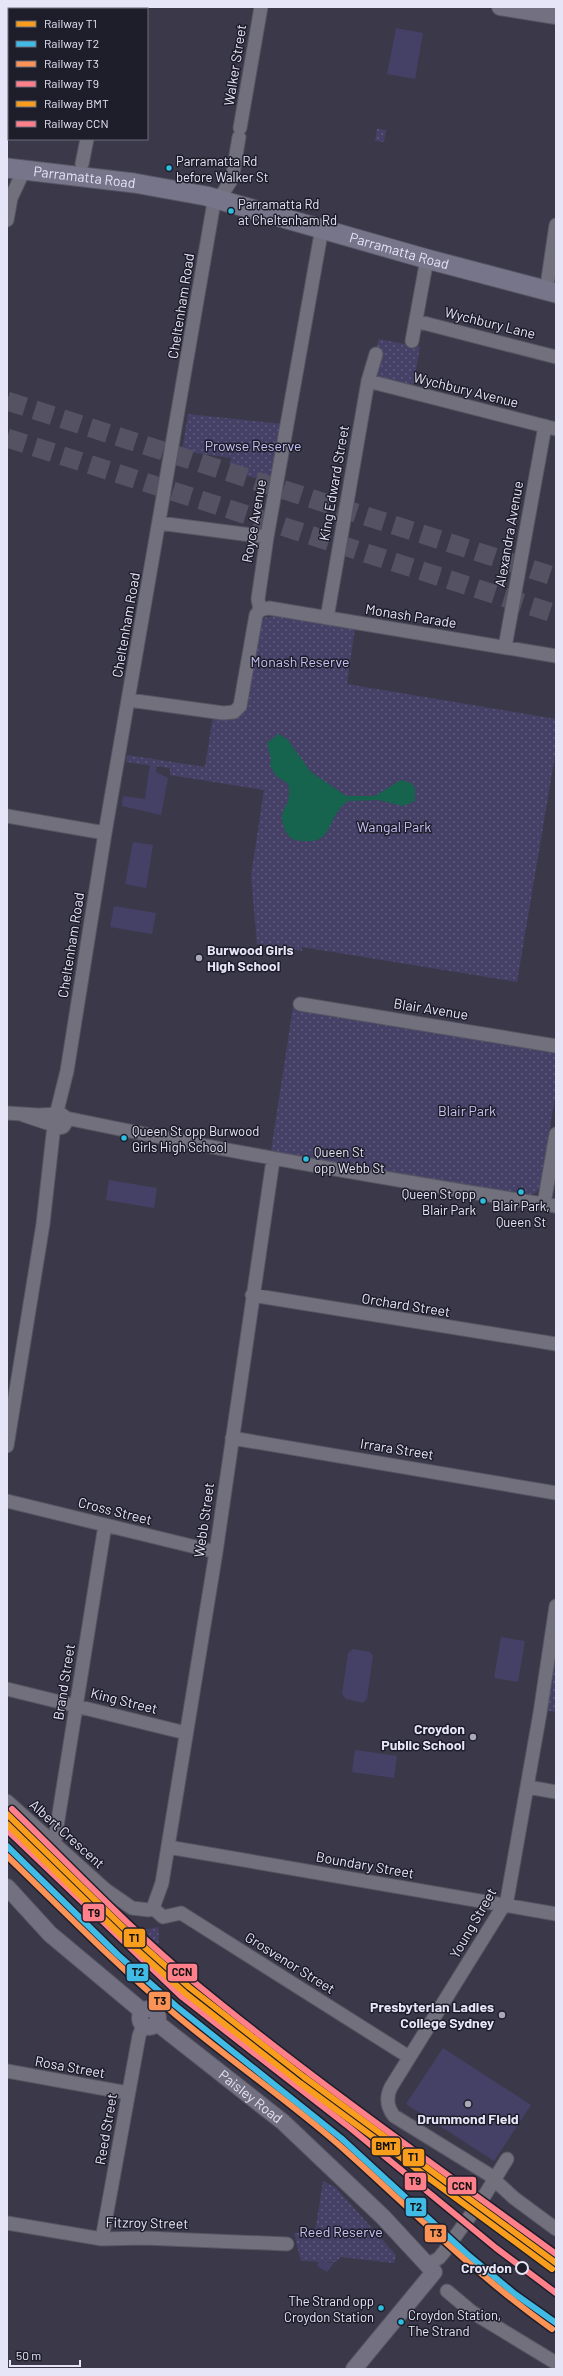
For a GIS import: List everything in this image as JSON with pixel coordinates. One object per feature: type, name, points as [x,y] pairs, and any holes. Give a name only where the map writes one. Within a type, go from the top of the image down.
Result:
[{"type":"highway","name":"Parramatta Road","points":[[7,155],[156,174],[223,194],[461,256],[553,284]]},
{"type":"highway","name":"Parramatta Road","points":[[13,171],[134,183],[223,194],[322,228],[427,259],[553,284]]},
{"type":"main road","points":[[500,7],[556,16]]},
{"type":"main road","name":"Paisley Road","points":[[7,1887],[50,1934],[147,2020],[283,2122],[433,2266]]},
{"type":"main road","points":[[340,2369],[433,2266]]},
{"type":"main road","points":[[354,2369],[433,2266]]},
{"type":"street","name":"Walker Street","points":[[223,194],[232,179],[261,7]]},
{"type":"street","points":[[82,164],[88,140]]},
{"type":"street","points":[[7,220],[11,198],[13,171]]},
{"type":"street","points":[[11,198],[13,171]]},
{"type":"street","name":"Cheltenham Road","points":[[7,1446],[10,1405],[60,1121],[106,833],[213,208],[223,194]]},
{"type":"street","points":[[553,284],[556,225]]},
{"type":"street","name":"Royce Avenue","points":[[129,700],[224,713],[234,712],[242,702],[256,615],[260,610],[258,599],[267,537],[322,228]]},
{"type":"street","points":[[412,341],[427,259]]},
{"type":"street","name":"Wychbury Lane","points":[[416,321],[556,356]]},
{"type":"street","name":"King Edward Street","points":[[327,618],[368,381],[376,354]]},
{"type":"street","name":"Wychbury Avenue","points":[[368,381],[550,428]]},
{"type":"street","name":"Alexandra Avenue","points":[[505,647],[550,428]]},
{"type":"street","points":[[159,523],[267,537]]},
{"type":"street","name":"Monash Parade","points":[[260,610],[269,608],[556,656]]},
{"type":"street","points":[[7,816],[106,833]]},
{"type":"street","name":"Blair Avenue","points":[[300,1004],[556,1046]]},
{"type":"street","points":[[7,1112],[96,1126],[273,1160],[550,1205],[556,1134]]},
{"type":"street","name":"Webb Street","points":[[156,1911],[164,1900],[162,1883],[216,1552],[252,1295],[273,1160]]},
{"type":"street","name":"Orchard Street","points":[[252,1295],[556,1344]]},
{"type":"street","name":"Irrara Street","points":[[232,1438],[556,1493]]},
{"type":"street","name":"Cross Street","points":[[7,1502],[216,1552]]},
{"type":"street","name":"Brand Street","points":[[54,1845],[105,1525]]},
{"type":"street","name":"Young Street","points":[[495,2180],[391,2112],[387,2100],[389,2091],[409,2057],[504,1906],[511,1886],[556,1606]]},
{"type":"street","name":"King Street","points":[[7,1689],[186,1733]]},
{"type":"street","points":[[528,1787],[556,1792]]},
{"type":"street","name":"Albert Crescent","points":[[7,1801],[54,1845],[106,1890],[121,1910],[131,1912],[143,1919],[156,1918],[156,1911]]},
{"type":"street","name":"Boundary Street","points":[[168,1847],[556,1914]]},
{"type":"street","name":"Grosvenor Street","points":[[156,1911],[163,1917],[181,1913],[409,2057]]},
{"type":"street","name":"Reed Street","points":[[102,2239],[139,2036],[147,2020]]},
{"type":"street","name":"Rosa Street","points":[[7,2071],[128,2093]]},
{"type":"street","points":[[433,2266],[483,2198],[506,2159]]},
{"type":"street","points":[[495,2180],[514,2198],[556,2229]]},
{"type":"street","name":"Fitzroy Street","points":[[7,2223],[102,2239],[144,2238],[287,2244]]},
{"type":"street","points":[[447,2291],[472,2312],[556,2363]]},
{"type":"green space","points":[[396,28],[423,33],[415,79],[387,74]]},
{"type":"green space","points":[[377,129],[386,130],[384,142],[375,141]]},
{"type":"green space","points":[[379,339],[420,347],[412,392],[368,381]]},
{"type":"green space","name":"Prowse Reserve","points":[[188,414],[282,424],[272,481],[229,472],[231,458],[182,451]]},
{"type":"green space","name":"Wangal Park","points":[[273,616],[355,628],[347,684],[556,719],[556,749],[517,982],[302,947],[302,951],[257,944],[251,876],[264,790],[170,775],[170,768],[126,762],[127,755],[205,767],[213,716],[231,719],[239,715],[260,624],[264,618]]},
{"type":"green space","points":[[150,764],[157,765],[156,772],[168,778],[161,815],[122,806],[123,796],[145,799]]},
{"type":"green space","points":[[133,842],[153,845],[146,888],[125,884]]},
{"type":"green space","points":[[114,906],[156,913],[152,934],[110,927]]},
{"type":"green space","name":"Blair Park","points":[[293,1007],[556,1053],[556,1092],[540,1186],[536,1193],[529,1196],[271,1151]]},
{"type":"green space","points":[[109,1180],[157,1188],[154,1208],[106,1200]]},
{"type":"green space","points":[[556,1626],[556,1712],[543,1710]]},
{"type":"green space","points":[[501,1637],[525,1641],[518,1682],[494,1678]]},
{"type":"green space","points":[[353,1649],[370,1652],[373,1656],[367,1699],[363,1703],[346,1699],[342,1694],[348,1653]]},
{"type":"green space","points":[[355,1750],[397,1756],[394,1778],[352,1772]]},
{"type":"green space","points":[[159,1927],[158,1951],[136,1931]]},
{"type":"green space","name":"Drummond Field","points":[[443,2048],[531,2105],[494,2161],[406,2104]]},
{"type":"green space","name":"Reed Reserve","points":[[323,2181],[335,2187],[396,2255],[394,2263],[341,2257],[336,2262],[301,2261],[294,2233],[315,2233]]},
{"type":"green space","points":[[319,2261],[334,2263],[327,2272],[317,2266]]},
{"type":"shaded area","points":[[278,734],[287,739],[311,772],[346,796],[375,796],[401,780],[411,783],[415,788],[415,801],[403,806],[378,800],[348,801],[340,808],[324,836],[317,840],[308,841],[292,839],[286,832],[282,819],[283,811],[289,796],[288,784],[276,776],[270,765],[271,759],[267,743]]},
{"type":"tunnel","points":[[7,401],[556,577]]},
{"type":"tunnel","points":[[7,438],[556,614]]},
{"type":"rail line","name":"CCN","points":[[12,1809],[147,1941],[238,2018],[328,2087],[556,2254]]},
{"type":"rail line","name":"T1","points":[[7,1814],[132,1936],[189,1987],[304,2077],[556,2263]]},
{"type":"rail line","name":"BMT","points":[[7,1824],[127,1941],[185,1993],[300,2083],[552,2269]]},
{"type":"rail line","name":"T9","points":[[7,1830],[182,1997],[349,2127],[496,2248],[556,2293]]},
{"type":"rail line","name":"T2","points":[[7,1846],[118,1955],[176,2006],[341,2138],[467,2254],[515,2294],[556,2323]]},
{"type":"rail line","name":"T3","points":[[7,1856],[149,1992],[212,2044],[318,2127],[442,2240],[523,2308],[552,2329]]},
{"type":"place","name":"Parramatta Rd before Walker St","points":[[169,168]]},
{"type":"place","name":"Parramatta Rd at Cheltenham Rd","points":[[231,211]]},
{"type":"place","name":"Burwood Girls High School","points":[[199,958]]},
{"type":"place","name":"Queen St opp Burwood Girls High School","points":[[124,1138]]},
{"type":"place","name":"Queen St opp Webb St","points":[[306,1159]]},
{"type":"place","name":"Blair Park, Queen St","points":[[521,1192]]},
{"type":"place","name":"Queen St opp Blair Park","points":[[483,1201]]},
{"type":"place","name":"Croydon Public School","points":[[473,1737]]},
{"type":"place","name":"Presbyterian Ladies College Sydney","points":[[502,2015]]},
{"type":"place","name":"Drummond Field","points":[[468,2104]]},
{"type":"place","name":"Croydon","points":[[522,2268]]},
{"type":"place","name":"The Strand opp Croydon Station","points":[[381,2308]]},
{"type":"place","name":"Croydon Station, The Strand","points":[[401,2322]]},
{"type":"park label","name":"Monash Reserve","points":[[300,662]]}]
